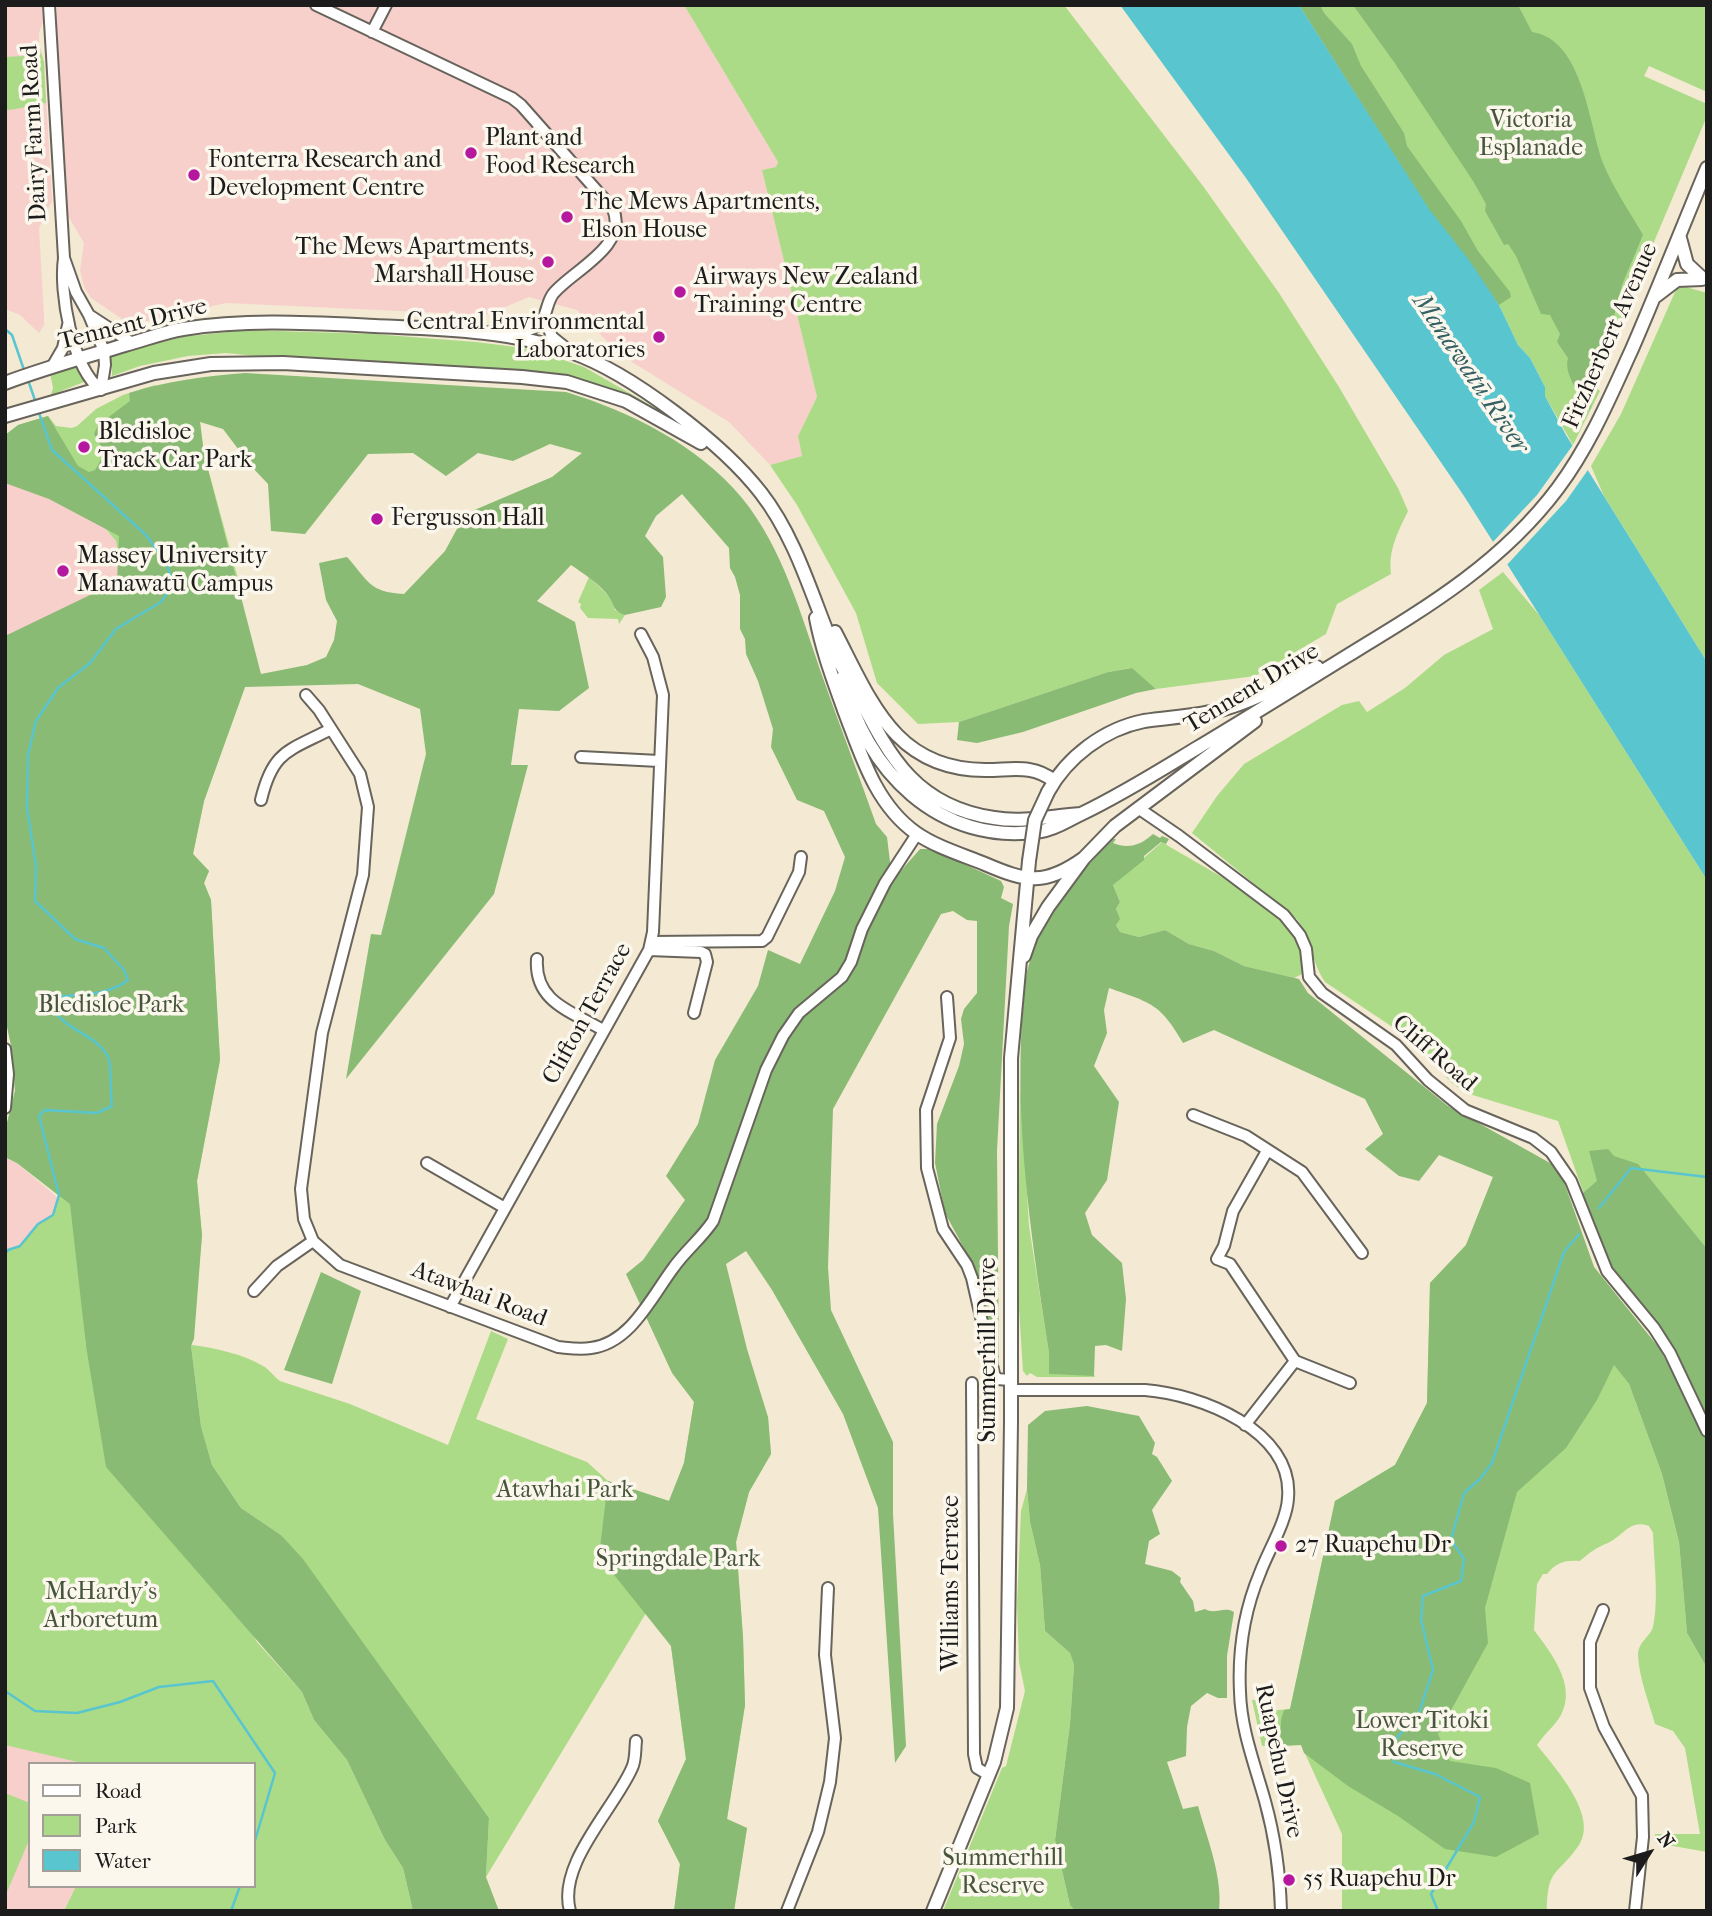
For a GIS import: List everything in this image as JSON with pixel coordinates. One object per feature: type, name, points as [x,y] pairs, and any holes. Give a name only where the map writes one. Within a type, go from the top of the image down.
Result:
[{"type":"main road","name":"Fitzherbert Avenue","points":[[1444,596],[1488,562],[1531,520],[1558,488],[1585,447],[1611,398],[1707,168]]},
{"type":"main road","points":[[1680,234],[1681,249],[1687,264],[1705,280]]},
{"type":"main road","points":[[1653,299],[1676,280],[1705,280]]},
{"type":"main road","name":"Tennent Drive","points":[[8,382],[179,330],[236,322],[275,321],[447,329],[572,352],[623,379],[663,405],[739,467],[775,513],[808,583],[840,664],[849,702],[868,744],[897,782],[933,810],[968,825],[1002,832],[1019,833],[1056,828],[1174,762],[1444,596]]},
{"type":"main road","name":"Tennent Drive","points":[[8,416],[153,373],[236,362],[545,379],[585,386],[626,401],[677,427],[739,467]]},
{"type":"main road","points":[[808,583],[875,710],[890,729],[908,745],[932,759],[963,768],[1030,769],[1042,772],[1051,787]]},
{"type":"main road","points":[[808,583],[822,650],[867,771],[887,805],[917,834],[1004,872],[1027,879],[1048,877],[1084,858]]},
{"type":"main road","name":"Summerhill Drive","points":[[933,1911],[989,1775],[1002,1734],[1008,1685],[1011,1086],[1016,983],[1035,821],[1051,787],[1070,761],[1091,743],[1142,722],[1207,713],[1242,704],[1383,634]]},
{"type":"main road","points":[[1016,983],[1039,920],[1084,858],[1115,826],[1322,672]]},
{"type":"street","name":"Dairy Farm Road","points":[[49,5],[64,258],[61,276],[68,325],[88,377],[101,390]]},
{"type":"street","points":[[316,5],[512,98],[613,209],[616,220],[608,242],[587,267],[552,295],[545,318],[527,331],[491,335]]},
{"type":"street","points":[[372,32],[386,5]]},
{"type":"street","name":"Dairy Farm Road","points":[[64,258],[76,292],[104,351],[101,390]]},
{"type":"street","name":"Dairy Farm Road","points":[[89,315],[132,343]]},
{"type":"street","points":[[545,318],[552,337],[572,352]]},
{"type":"street","name":"Dairy Farm Road","points":[[50,368],[60,357],[68,325]]},
{"type":"street","name":"Clifton Terrace","points":[[450,1307],[650,946],[663,695],[653,657],[641,634]]},
{"type":"street","points":[[254,1291],[277,1266],[313,1241],[304,1219],[302,1180],[322,1033],[363,875],[368,824],[368,807],[360,775],[306,695]]},
{"type":"street","points":[[261,800],[267,777],[279,758],[331,729]]},
{"type":"street","points":[[581,757],[659,761]]},
{"type":"street","name":"Cliff Road","points":[[1138,808],[1284,915],[1300,934],[1306,949],[1309,977],[1322,993],[1396,1045],[1428,1080],[1465,1110],[1533,1138],[1551,1152],[1571,1181],[1607,1271],[1665,1345],[1707,1431]]},
{"type":"street","name":"Atawhai Road","points":[[313,1241],[340,1265],[547,1343],[579,1349],[614,1341],[634,1323],[676,1264],[701,1239],[713,1221],[766,1070],[783,1036],[799,1013],[842,977],[885,883],[917,834]]},
{"type":"street","points":[[650,946],[762,941],[767,937],[799,872],[801,857]]},
{"type":"street","points":[[650,946],[705,954],[707,962],[694,1013]]},
{"type":"street","points":[[537,959],[537,977],[544,992],[558,1004],[603,1030]]},
{"type":"street","points":[[947,997],[950,1038],[926,1110],[927,1168],[943,1229],[967,1265],[972,1278],[994,1374],[1010,1385]]},
{"type":"street","points":[[5,1049],[9,1074],[5,1108]]},
{"type":"street","points":[[1193,1115],[1246,1136],[1302,1172],[1362,1253]]},
{"type":"street","points":[[1267,1150],[1233,1210],[1224,1246],[1217,1259],[1230,1265],[1295,1361],[1350,1382]]},
{"type":"street","points":[[427,1163],[505,1208]]},
{"type":"street","points":[[1245,1424],[1295,1361]]},
{"type":"street","name":"Williams Terrace","points":[[972,1383],[974,1754],[977,1768],[989,1775]]},
{"type":"street","name":"Ruapehu Drive","points":[[1010,1385],[1166,1391],[1214,1406],[1245,1424],[1276,1455],[1288,1486],[1287,1509],[1248,1606],[1241,1639],[1239,1670],[1241,1712],[1275,1841],[1281,1885],[1281,1911]]},
{"type":"street","points":[[787,1911],[818,1832],[830,1782],[835,1738],[825,1655],[828,1588]]},
{"type":"street","points":[[1603,1610],[1590,1642],[1590,1688],[1604,1727],[1642,1796],[1643,1837],[1635,1911]]},
{"type":"street","points":[[570,1911],[567,1898],[570,1874],[633,1766],[636,1741]]},
{"type":"shaded area","points":[[5,5],[42,5],[43,22],[39,44],[44,62],[52,201],[39,228],[44,325],[39,333],[20,315],[5,309]]},
{"type":"shaded area","points":[[57,5],[684,5],[778,162],[777,167],[762,170],[817,397],[798,436],[802,456],[770,465],[729,422],[619,354],[577,310],[529,297],[486,315],[226,303],[131,325],[91,298],[84,287],[80,270],[84,243],[67,214]]},
{"type":"shaded area","name":"Massey University Manawatū Campus","points":[[5,448],[69,488],[116,541],[127,600],[5,711]]},
{"type":"shaded area","points":[[5,1157],[17,1163],[58,1198],[53,1215],[38,1224],[20,1246],[8,1250],[5,1254]]},
{"type":"shaded area","points":[[5,1691],[88,1762],[28,1762],[28,1888],[75,1888],[64,1911],[5,1911]]},
{"type":"green space","points":[[684,5],[1064,5],[1203,186],[1279,293],[1339,387],[1398,488],[1408,511],[1392,549],[1391,574],[1337,604],[1326,634],[1255,676],[1156,689],[1131,668],[1108,672],[959,722],[918,724],[877,683],[856,613],[797,505],[770,465],[802,456],[798,436],[817,397],[762,170],[776,167],[778,162]]},
{"type":"green space","name":"Victoria Esplanade","points":[[1299,5],[1707,5],[1707,92],[1649,66],[1644,76],[1707,104],[1707,116],[1597,377],[1592,383],[1600,391],[1573,445],[1545,396],[1545,387],[1530,358],[1518,345],[1499,305],[1429,210]]},
{"type":"green space","points":[[1299,5],[1320,5],[1352,44],[1361,66],[1404,133],[1407,146],[1511,297],[1499,305],[1429,210]]},
{"type":"green space","points":[[1353,5],[1518,5],[1532,32],[1549,38],[1563,50],[1573,67],[1588,107],[1603,163],[1643,235],[1622,285],[1590,410],[1570,378],[1568,358],[1557,342],[1560,334],[1550,315],[1541,314],[1516,256],[1508,244],[1504,245],[1485,211],[1486,204],[1473,181]]},
{"type":"green space","points":[[40,48],[44,62],[46,103],[5,110],[5,57],[24,56],[31,49]]},
{"type":"green space","points":[[1686,287],[1707,293],[1707,662],[1604,496],[1591,466],[1621,414],[1675,292],[1678,288]]},
{"type":"green space","points":[[246,330],[373,334],[532,349],[584,367],[659,410],[602,385],[549,373],[286,359],[226,353],[188,356],[140,366],[112,376],[112,365],[108,356],[182,337]]},
{"type":"green space","points":[[81,364],[89,380],[51,395],[53,388],[50,373]]},
{"type":"green space","points":[[245,373],[566,392],[639,420],[684,446],[724,479],[742,498],[780,561],[876,824],[887,837],[891,870],[899,873],[920,849],[932,849],[1001,881],[1004,887],[1001,898],[1013,904],[1009,926],[997,1151],[999,1364],[973,1265],[945,1213],[935,1163],[937,1124],[959,1066],[964,1044],[961,1019],[964,1009],[977,993],[977,921],[967,920],[953,911],[941,914],[833,1109],[828,1267],[831,1310],[893,1442],[893,1514],[906,1746],[895,1763],[878,1508],[843,1414],[772,1290],[746,1251],[726,1264],[747,1349],[768,1417],[771,1454],[749,1492],[736,1542],[745,1705],[727,1819],[747,1828],[734,1911],[674,1911],[680,1864],[658,1821],[686,1759],[671,1646],[599,1556],[608,1481],[669,1501],[684,1463],[694,1402],[672,1373],[626,1274],[643,1260],[685,1200],[666,1176],[698,1124],[715,1060],[758,986],[768,950],[800,964],[835,891],[845,857],[824,811],[797,800],[771,747],[773,729],[758,681],[746,654],[745,639],[740,629],[740,595],[730,568],[729,548],[682,494],[656,516],[645,536],[663,557],[666,597],[661,607],[625,615],[615,609],[603,590],[571,565],[537,601],[575,622],[589,688],[559,711],[519,709],[511,765],[528,765],[494,894],[346,1079],[371,934],[381,935],[426,754],[420,709],[358,684],[245,687],[204,801],[193,854],[209,871],[204,883],[211,900],[220,1060],[197,1181],[202,1235],[194,1339],[191,1345],[201,1426],[212,1465],[241,1508],[281,1535],[303,1559],[489,1818],[486,1877],[499,1911],[413,1911],[403,1868],[385,1840],[347,1760],[314,1720],[302,1692],[106,1467],[86,1346],[70,1204],[17,1163],[5,1157],[5,1131],[15,1091],[12,1050],[5,1017],[5,636],[117,582],[119,536],[49,499],[5,483],[5,435],[18,425],[48,416],[78,466],[89,472],[95,470],[105,453],[94,434],[98,425],[130,401],[129,393],[201,377]],"holes":[[[200,422],[223,429],[268,484],[271,531],[305,534],[368,454],[413,453],[446,476],[478,453],[513,461],[550,444],[582,453],[552,477],[465,514],[445,551],[404,594],[376,588],[347,557],[319,563],[326,600],[337,621],[334,640],[326,657],[307,665],[261,674],[204,454]]]},
{"type":"green space","points":[[155,385],[200,422],[204,454],[239,582],[245,687],[204,801],[193,854],[209,871],[204,883],[211,900],[220,1060],[197,1181],[202,1235],[192,1345],[247,1358],[265,1367],[280,1381],[350,1404],[448,1445],[491,1331],[508,1339],[476,1419],[587,1462],[608,1481],[669,1501],[684,1463],[694,1402],[768,1417],[771,1454],[749,1492],[736,1542],[745,1705],[727,1819],[747,1828],[734,1911],[674,1911],[680,1864],[658,1821],[686,1759],[671,1646],[646,1613],[486,1877],[489,1818],[281,1535],[241,1508],[212,1465],[201,1426],[191,1345],[83,1315],[86,1346],[257,1642],[302,1692],[314,1720],[347,1760],[385,1840],[403,1868],[413,1911],[64,1911],[75,1888],[256,1888],[256,1762],[77,1762],[5,1745],[5,1254],[8,1250],[20,1246],[38,1224],[53,1215],[59,1196],[17,1163],[5,1157],[5,1131],[15,1091],[12,1050],[5,1017],[127,600],[116,541],[18,425],[48,416],[56,426],[72,428],[96,409],[123,395]]},
{"type":"green space","points":[[1503,572],[1540,616],[1707,880],[1707,1418],[1682,1370],[1607,1259],[1558,1121],[1466,1093],[1452,1083],[1406,1036],[1325,982],[1297,919],[1192,833],[1217,796],[1244,764],[1342,705],[1359,701],[1367,712],[1405,688],[1444,655],[1493,629],[1479,590]]},
{"type":"green space","points":[[589,577],[609,596],[615,610],[625,615],[619,624],[618,619],[588,618],[580,608],[581,604],[578,602]]},
{"type":"green space","points":[[1132,668],[1156,689],[1136,693],[1023,732],[977,743],[957,740],[959,722],[1108,672]]},
{"type":"green space","points":[[1153,834],[1169,839],[1166,844],[1161,842],[1113,885],[1120,902],[1116,909],[1120,919],[1116,925],[1120,932],[1139,937],[1165,930],[1189,944],[1214,951],[1244,966],[1299,979],[1308,993],[1448,1106],[1559,1168],[1594,1267],[1660,1349],[1707,1440],[1707,1668],[1687,1633],[1679,1542],[1662,1474],[1629,1384],[1614,1365],[1597,1400],[1566,1448],[1517,1492],[1485,1608],[1488,1643],[1438,1734],[1450,1761],[1496,1768],[1530,1783],[1539,1834],[1496,1857],[1445,1849],[1348,1786],[1304,1753],[1301,1745],[1280,1746],[1281,1720],[1284,1710],[1290,1709],[1335,1501],[1395,1465],[1427,1403],[1430,1283],[1466,1245],[1493,1177],[1439,1155],[1419,1181],[1399,1176],[1365,1149],[1383,1134],[1365,1099],[1214,1030],[1183,1043],[1168,1020],[1153,1006],[1109,988],[1104,1010],[1107,1033],[1094,1066],[1119,1102],[1107,1180],[1085,1213],[1092,1235],[1122,1263],[1126,1299],[1122,1351],[1106,1345],[1095,1346],[1094,1376],[1049,1374],[1049,1353],[1037,1275],[1021,1119],[1021,1040],[1025,980],[1044,926],[1064,895],[1088,866],[1113,839],[1116,839],[1113,843],[1130,846]]},
{"type":"green space","points":[[1162,842],[1254,898],[1272,912],[1296,941],[1304,973],[1294,978],[1244,966],[1214,951],[1189,944],[1165,930],[1139,937],[1120,932],[1116,925],[1119,919],[1116,909],[1120,902],[1113,885]]},
{"type":"green space","points":[[1020,1080],[1029,1226],[1049,1353],[1049,1374],[1095,1377],[1037,1377],[1030,1373],[1027,1376],[1023,1371],[1018,1293]]},
{"type":"green space","points":[[1608,1149],[1614,1156],[1638,1164],[1707,1249],[1707,1418],[1687,1381],[1628,1296],[1606,1258],[1583,1193],[1597,1181],[1589,1151]]},
{"type":"green space","name":"Lower Titoki Reserve","points":[[1559,1168],[1594,1267],[1639,1323],[1614,1364],[1629,1384],[1662,1474],[1679,1542],[1687,1633],[1707,1668],[1707,1852],[1656,1843],[1655,1834],[1700,1834],[1685,1748],[1673,1731],[1655,1724],[1640,1672],[1639,1650],[1653,1627],[1656,1605],[1653,1533],[1649,1526],[1642,1524],[1632,1526],[1580,1561],[1558,1564],[1547,1574],[1543,1574],[1537,1584],[1534,1630],[1560,1670],[1566,1692],[1561,1715],[1537,1745],[1572,1792],[1579,1806],[1584,1833],[1579,1845],[1552,1879],[1547,1911],[1342,1911],[1342,1834],[1301,1745],[1262,1746],[1252,1700],[1256,1700],[1267,1711],[1290,1709],[1335,1501],[1395,1465],[1427,1403],[1430,1283],[1466,1245],[1493,1177]]},
{"type":"green space","points":[[321,1272],[361,1291],[332,1384],[284,1370]]},
{"type":"green space","points":[[1087,1406],[1139,1416],[1155,1443],[1152,1454],[1157,1457],[1172,1481],[1152,1510],[1160,1534],[1149,1541],[1145,1564],[1172,1571],[1181,1578],[1180,1582],[1193,1601],[1195,1612],[1205,1609],[1234,1612],[1227,1656],[1227,1698],[1218,1698],[1207,1693],[1191,1706],[1186,1756],[1167,1762],[1183,1809],[1198,1806],[1219,1885],[1219,1911],[1075,1911],[1070,1905],[1055,1840],[1070,1724],[1074,1665],[1070,1653],[1045,1631],[1040,1565],[1030,1522],[1027,1489],[1028,1425],[1045,1411]]},
{"type":"green space","name":"Summerhill Reserve","points":[[1027,1489],[1030,1522],[1040,1565],[1045,1631],[1070,1653],[1074,1665],[1070,1724],[1055,1840],[1070,1905],[1075,1911],[943,1911],[1002,1768],[1006,1766],[1025,1691],[1019,1662],[1017,1604],[1021,1511]]},
{"type":"green space","points":[[5,1793],[28,1802],[28,1843],[7,1892]]},
{"type":"water","name":"Manawatū River","points":[[1120,5],[1299,5],[1429,209],[1469,260],[1499,305],[1518,345],[1530,358],[1545,387],[1545,396],[1566,435],[1707,662],[1707,880],[1464,496],[1246,178]]},
{"type":"pier","points":[[1575,442],[1590,467],[1566,501],[1505,567],[1491,544],[1537,495]]},
{"type":"waterway","points":[[5,329],[12,335],[24,370]]},
{"type":"waterway","points":[[28,380],[36,403]]},
{"type":"waterway","points":[[5,1254],[8,1250],[20,1246],[38,1224],[53,1215],[59,1195],[39,1116],[45,1110],[97,1113],[112,1106],[108,1057],[95,1042],[61,1019],[50,1001],[54,997],[102,992],[128,980],[124,970],[104,948],[75,939],[35,901],[36,866],[27,808],[28,755],[36,721],[58,688],[90,663],[116,629],[161,602],[173,585],[167,565],[146,535],[52,450],[38,410]]},
{"type":"waterway","points":[[1599,1208],[1631,1168],[1707,1177]]},
{"type":"waterway","points":[[1438,1911],[1431,1894],[1474,1822],[1480,1797],[1435,1774],[1394,1762],[1395,1740],[1419,1713],[1433,1670],[1421,1619],[1423,1596],[1461,1581],[1464,1559],[1451,1540],[1464,1493],[1480,1479],[1492,1463],[1564,1252],[1579,1234]]},
{"type":"waterway","points":[[5,1691],[35,1711],[77,1713],[120,1702],[159,1687],[213,1681],[275,1773],[256,1837]]},
{"type":"waterway","points":[[231,1911],[239,1888]]},
{"type":"place","name":"Plant and Food Research","points":[[471,153]]},
{"type":"place","name":"Fonterra Research and Development Centre","points":[[194,175]]},
{"type":"place","name":"The Mews Apartments, Elson House","points":[[567,217]]},
{"type":"place","name":"The Mews Apartments, Marshall House","points":[[548,262]]},
{"type":"place","name":"Airways New Zealand Training Centre","points":[[680,292]]},
{"type":"place","name":"Central Environmental Laboratories","points":[[659,337]]},
{"type":"place","name":"Bledisloe Track Car Park","points":[[84,447]]},
{"type":"place","name":"Fergusson Hall","points":[[377,519]]},
{"type":"place","name":"Massey University Manawatū Campus","points":[[63,571]]},
{"type":"place","name":"27 Ruapehu Dr","points":[[1281,1546]]},
{"type":"place","name":"55 Ruapehu Dr","points":[[1289,1880]]},
{"type":"park label","name":"Bledisloe Park","points":[[111,1006]]},
{"type":"park label","name":"Atawhai Park","points":[[565,1491]]},
{"type":"park label","name":"Springdale Park","points":[[678,1560]]},
{"type":"park label","name":"McHardy's Arboretum","points":[[101,1607]]}]
